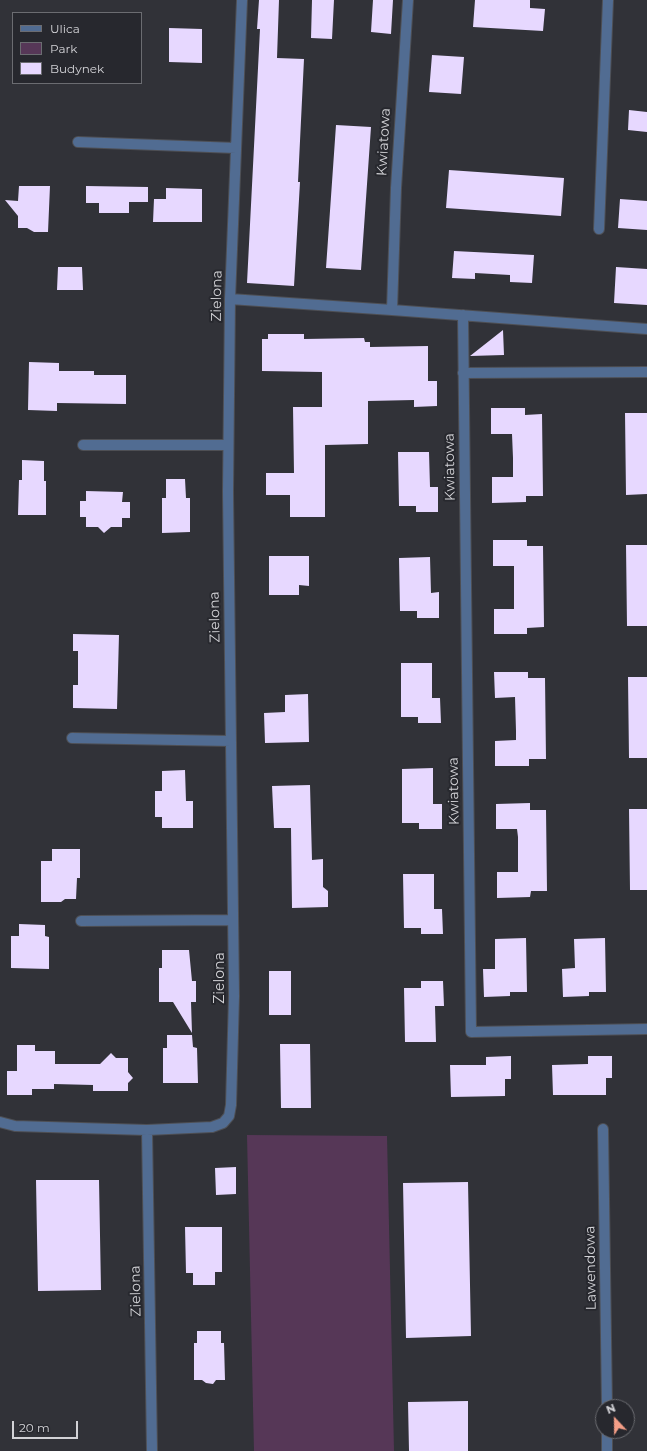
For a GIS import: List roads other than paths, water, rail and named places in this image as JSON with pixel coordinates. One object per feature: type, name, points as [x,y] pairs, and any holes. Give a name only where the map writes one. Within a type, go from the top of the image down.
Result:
[{"type":"street","name":"Zielona","points":[[0,1122],[14,1126],[146,1130],[212,1127],[223,1123],[229,1116],[231,1104],[234,996],[228,446],[230,299],[242,0]]},
{"type":"street","name":"Kwiatowa","points":[[392,310],[396,188],[408,0]]},
{"type":"street","points":[[599,229],[608,0]]},
{"type":"street","points":[[78,142],[236,148]]},
{"type":"street","points":[[230,299],[647,329]]},
{"type":"street","name":"Kwiatowa","points":[[463,315],[471,1032],[647,1029]]},
{"type":"street","points":[[463,373],[647,372]]},
{"type":"street","points":[[83,445],[228,446]]},
{"type":"street","points":[[72,738],[231,741]]},
{"type":"street","points":[[81,921],[233,920]]},
{"type":"street","name":"Lawendowa","points":[[603,1129],[607,1399]]},
{"type":"street","name":"Zielona","points":[[146,1130],[152,1451]]},
{"type":"street","points":[[607,1439],[608,1451]]}]
